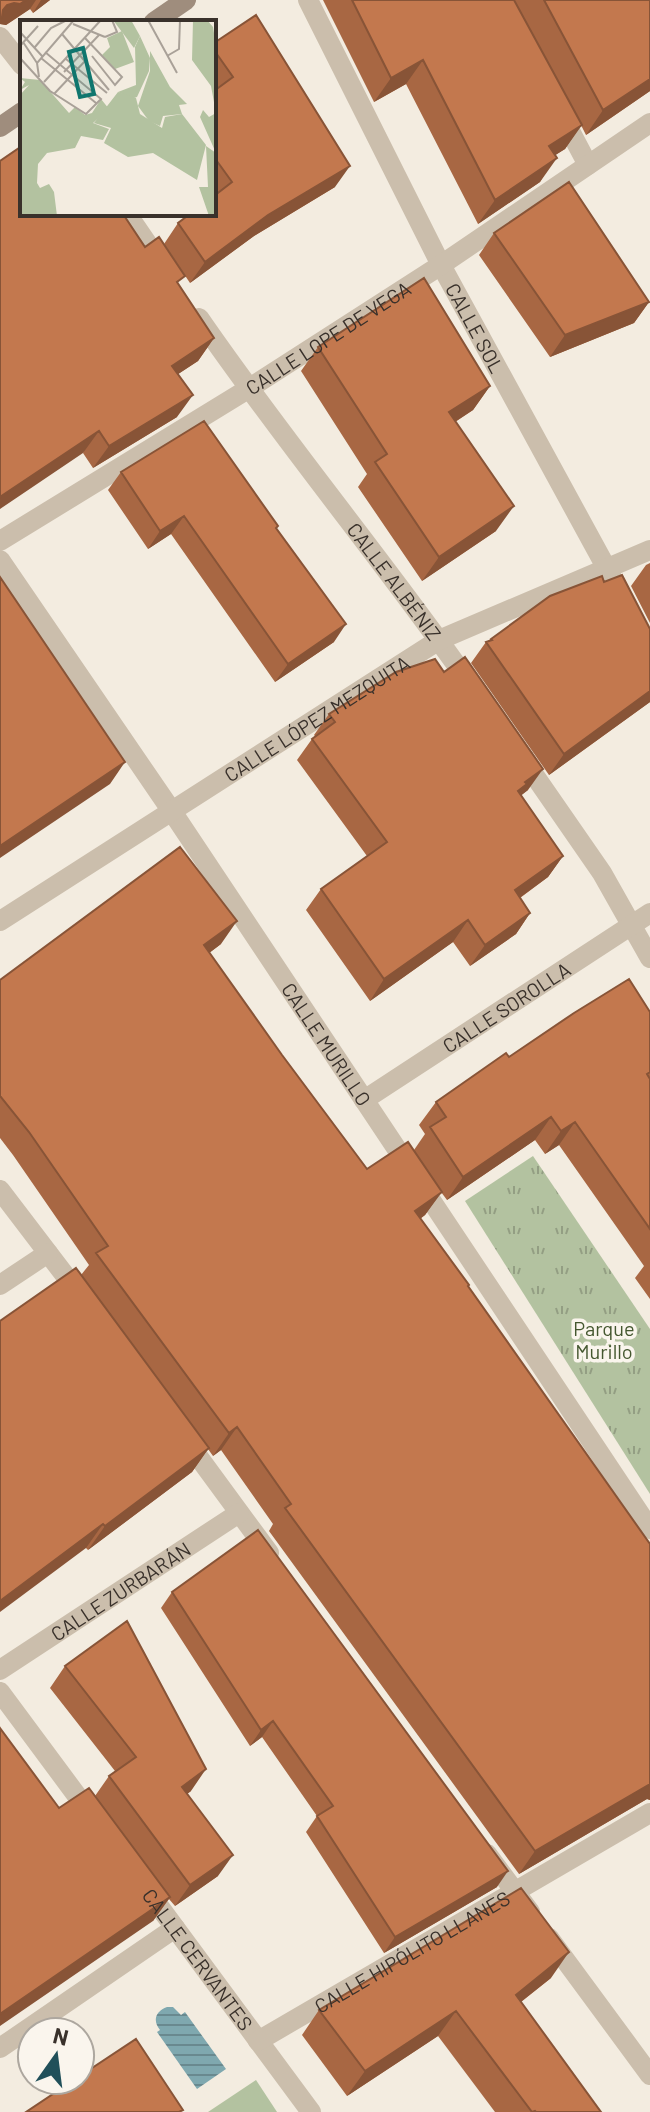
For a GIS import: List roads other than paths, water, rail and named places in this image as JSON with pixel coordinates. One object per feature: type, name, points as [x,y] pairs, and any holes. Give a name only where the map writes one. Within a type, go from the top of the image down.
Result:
[{"type":"street","points":[[157,20],[186,0]]},
{"type":"street","name":"CALLE SOL","points":[[308,0],[441,265],[620,593]]},
{"type":"street","points":[[0,37],[20,62]]},
{"type":"street","points":[[551,96],[588,165]]},
{"type":"street","points":[[0,127],[20,113]]},
{"type":"street","name":"CALLE LOPE DE VEGA","points":[[0,541],[248,389],[441,265],[650,123]]},
{"type":"street","points":[[128,216],[170,277]]},
{"type":"street","name":"CALLE ALBÉNIZ","points":[[188,302],[248,389],[439,640],[484,705]]},
{"type":"street","name":"CALLE LÓPEZ MEZQUITA","points":[[0,921],[439,640],[650,550]]},
{"type":"street","name":"CALLE MURILLO","points":[[0,560],[171,810],[650,1529]]},
{"type":"street","points":[[512,743],[602,873],[650,958]]},
{"type":"street","name":"CALLE SOROLLA","points":[[364,1100],[650,913]]},
{"type":"street","points":[[0,1190],[89,1308]]},
{"type":"street","points":[[0,1285],[48,1253]]},
{"type":"street","points":[[174,1423],[276,1563]]},
{"type":"street","name":"CALLE ZURBARÁN","points":[[0,1670],[239,1513]]},
{"type":"street","points":[[0,1692],[101,1829]]},
{"type":"street","name":"CALLE HIPÓLITO LLANES","points":[[258,2041],[650,1813]]},
{"type":"street","points":[[478,1842],[650,2075]]},
{"type":"street","name":"CALLE CERVANTES","points":[[138,1878],[311,2112]]},
{"type":"street","points":[[0,2048],[175,1928]]},
{"type":"water","points":[[167,2007],[173,2007],[181,2015],[185,2012],[226,2069],[197,2089],[157,2032],[160,2030],[156,2016]]},
{"type":"park label","name":"Parque Murillo","points":[[604,1340]]}]
